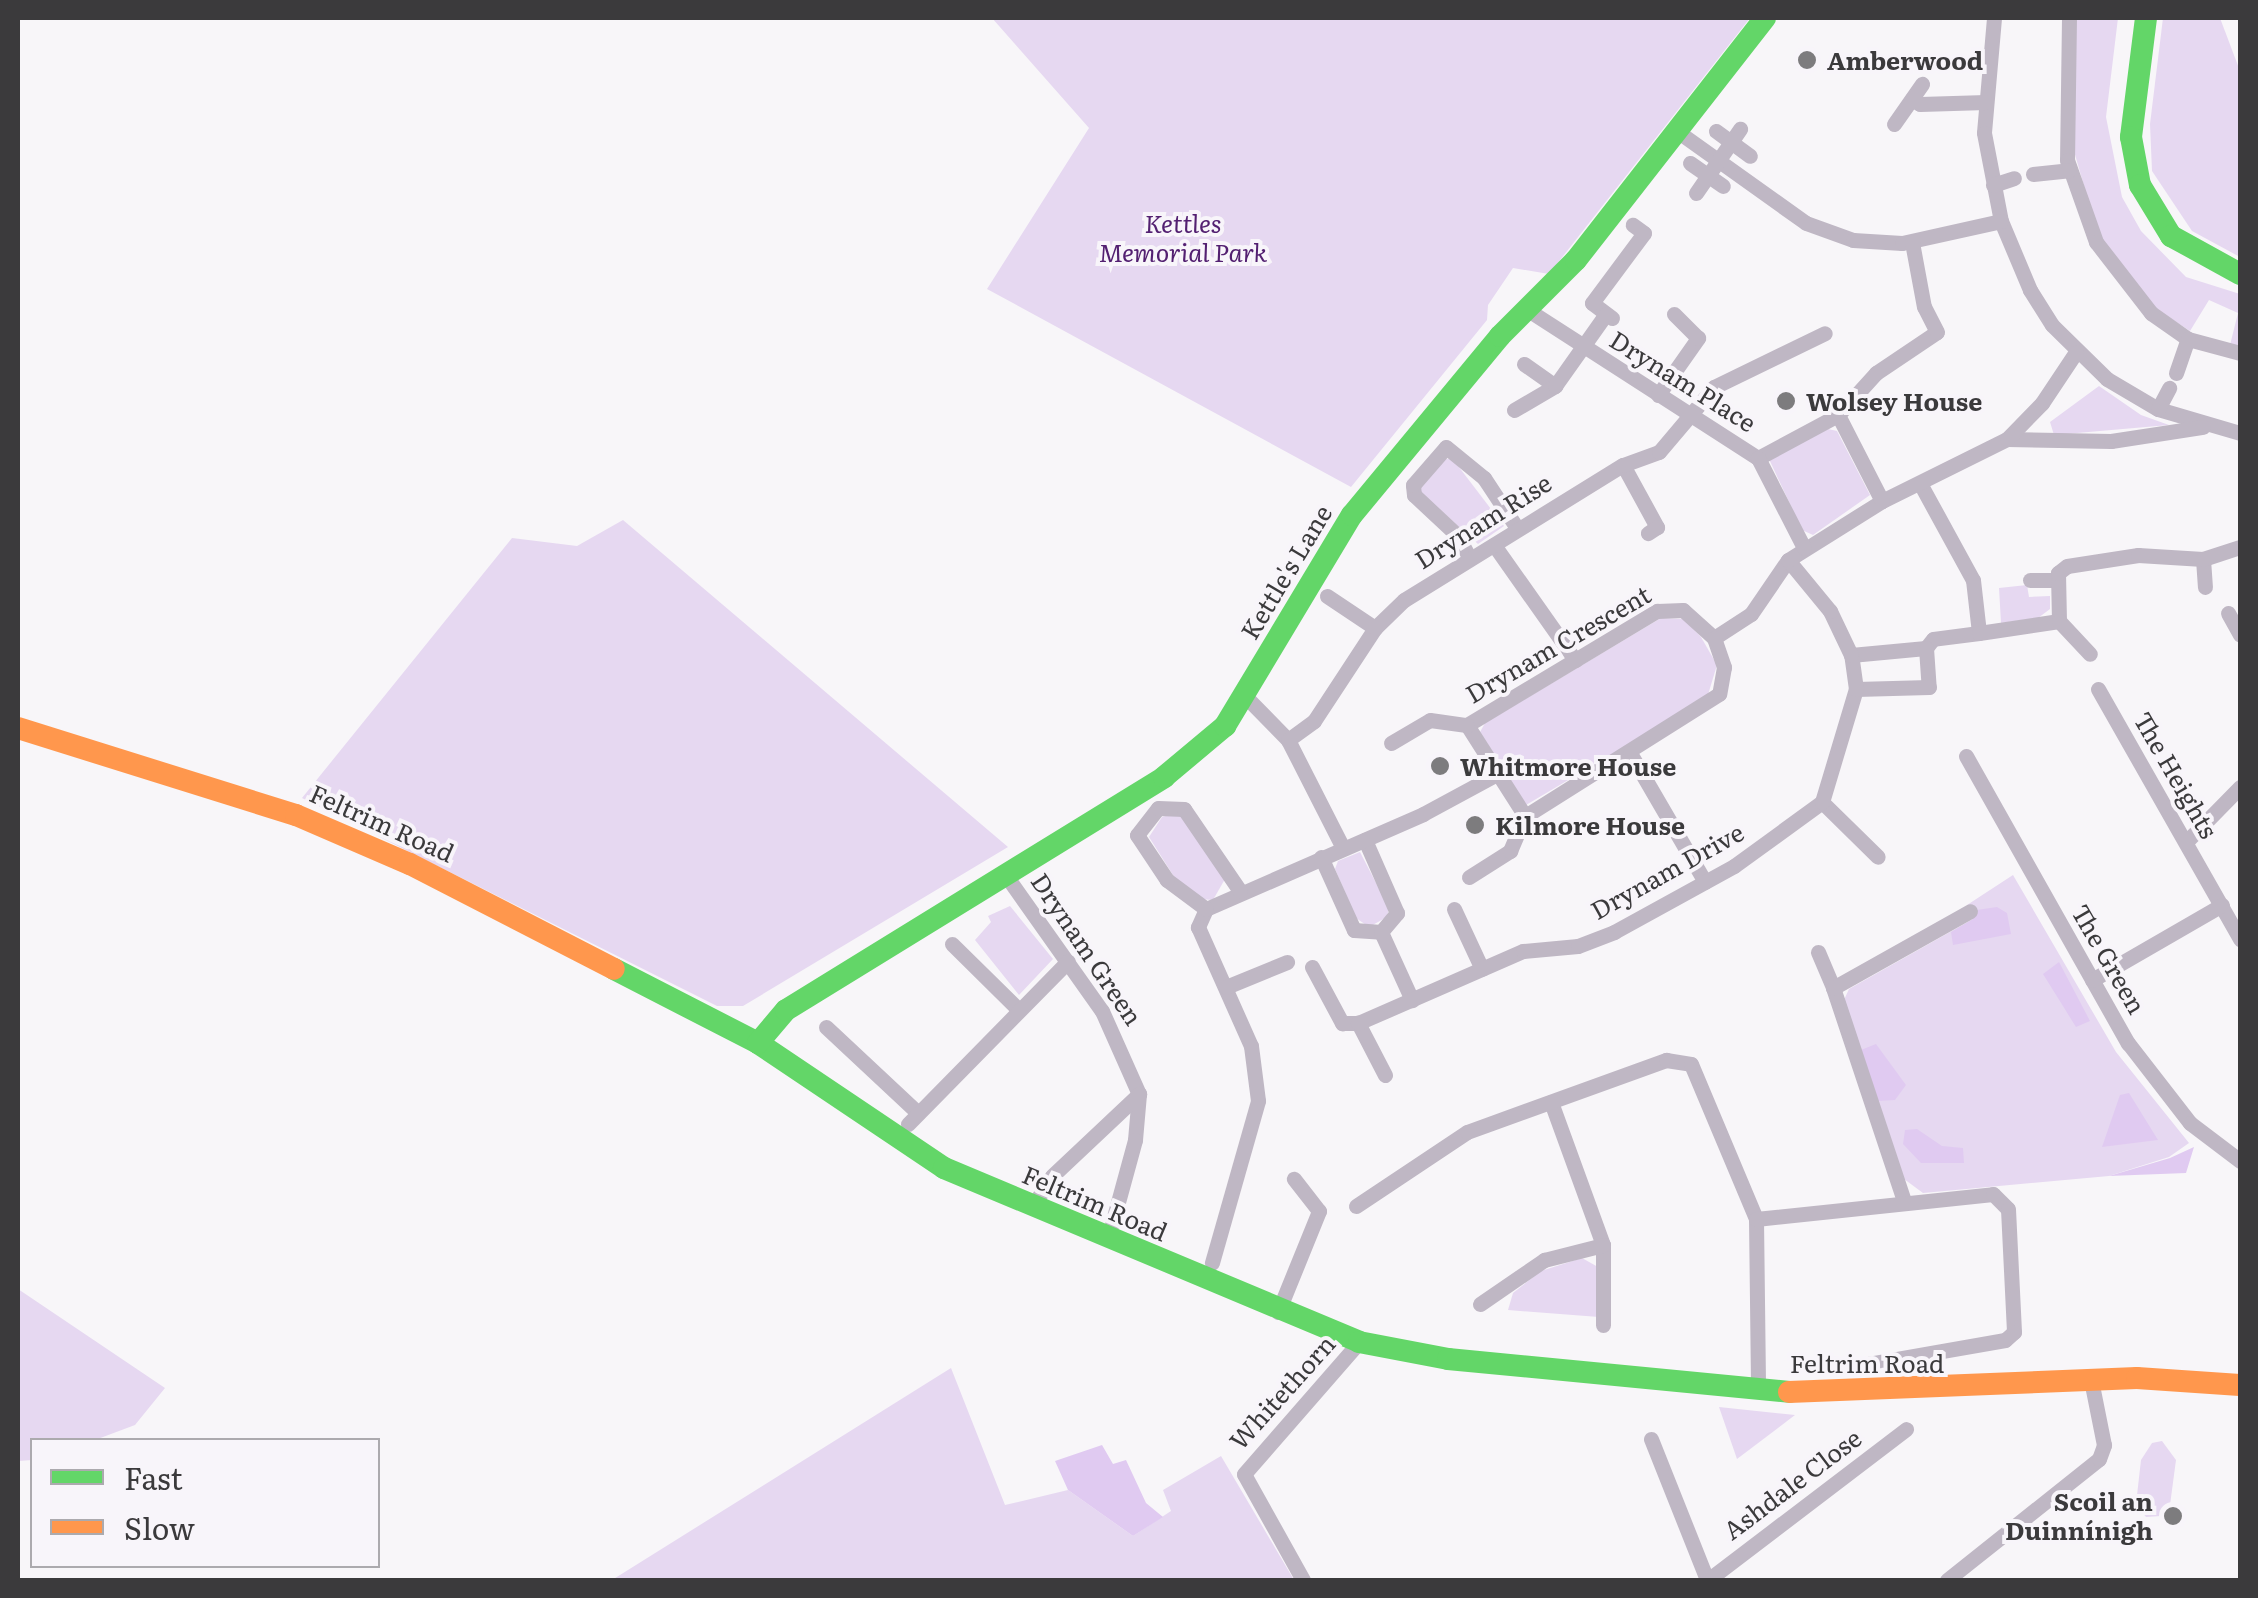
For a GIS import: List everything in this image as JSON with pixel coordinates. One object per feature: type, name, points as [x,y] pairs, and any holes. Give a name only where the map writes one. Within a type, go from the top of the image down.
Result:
[{"type":"main road","name":"Kettle's Lane","points":[[758,1043],[786,1010],[1007,876],[1199,752],[1244,694],[1352,515],[1528,310],[1576,260],[1765,18]]},
{"type":"main road","points":[[2146,18],[2131,137],[2140,184],[2171,236],[2210,264],[2240,274]]},
{"type":"main road","name":"Feltrim Road","points":[[18,728],[296,815],[551,933],[758,1043],[915,1152],[1032,1207],[1278,1312],[1359,1342],[1448,1360],[1758,1390],[1882,1395],[2091,1380],[2240,1385]]},
{"type":"street","points":[[1994,18],[1986,102],[1993,184],[2001,221],[2030,290],[2076,352],[2158,409],[2203,427],[2240,434]]},
{"type":"street","points":[[2069,18],[2069,170],[2110,268],[2151,314],[2188,340],[2240,353]]},
{"type":"street","points":[[1894,124],[1922,84]]},
{"type":"street","points":[[1912,99],[1920,104],[1986,102]]},
{"type":"street","points":[[1676,131],[1713,169],[1723,186]]},
{"type":"street","points":[[1716,131],[1735,136],[1750,156]]},
{"type":"street","points":[[1696,193],[1735,136]]},
{"type":"street","points":[[1690,164],[1713,169],[1806,223],[1853,240],[1912,242],[2001,221]]},
{"type":"street","points":[[2033,174],[2069,170]]},
{"type":"street","points":[[1993,184],[2014,178]]},
{"type":"street","points":[[1582,346],[1609,316],[1592,303],[1644,232],[1633,225]]},
{"type":"street","points":[[1804,548],[1758,458],[1838,415],[1868,388],[1876,373],[1937,332],[1924,307],[1912,242]]},
{"type":"street","name":"Drynam Place","points":[[1528,310],[1758,458]]},
{"type":"street","points":[[1658,395],[1698,338],[1674,314]]},
{"type":"street","points":[[1691,416],[1714,387],[1825,333]]},
{"type":"street","points":[[2158,409],[2188,340]]},
{"type":"street","name":"Drynam Place","points":[[1514,410],[1555,386],[1582,346]]},
{"type":"street","points":[[1469,876],[1510,851],[1525,816],[1718,694],[1724,668],[1714,638],[1751,614],[1788,560],[1882,501],[1922,486],[2007,439],[2042,403],[2076,352]]},
{"type":"street","points":[[1524,364],[1555,386]]},
{"type":"street","points":[[1838,415],[1882,501]]},
{"type":"street","name":"Drynam Rise","points":[[1288,740],[1334,696],[1376,628],[1404,600],[1623,465],[1669,446],[1691,416]]},
{"type":"street","points":[[2007,439],[2110,441],[2203,427]]},
{"type":"street","points":[[1469,557],[1458,536],[1414,495],[1412,485],[1446,447],[1484,478],[1517,528]]},
{"type":"street","points":[[1623,465],[1657,527],[1648,533]]},
{"type":"street","points":[[1922,486],[1973,580],[1978,634]]},
{"type":"street","points":[[1494,545],[1575,660]]},
{"type":"street","points":[[2090,654],[2058,621],[2058,580],[2067,566],[2084,560],[2203,559],[2240,547]]},
{"type":"street","points":[[2203,559],[2206,587]]},
{"type":"street","points":[[1788,560],[1820,596],[1851,654],[1856,689],[1822,802],[1878,858]]},
{"type":"street","points":[[2030,580],[2058,580]]},
{"type":"street","points":[[1328,596],[1376,628]]},
{"type":"street","name":"Drynam Crescent","points":[[1525,816],[1495,775],[1467,725],[1668,608],[1700,620],[1714,638]]},
{"type":"street","points":[[2228,614],[2240,635]]},
{"type":"street","points":[[1856,689],[1929,687],[1926,648],[1933,639],[2058,621]]},
{"type":"street","points":[[1851,654],[1926,648]]},
{"type":"street","name":"The Heights","points":[[2098,689],[2240,939]]},
{"type":"street","points":[[1244,694],[1288,740],[1343,848]]},
{"type":"street","points":[[1391,744],[1430,720],[1467,725]]},
{"type":"street","points":[[1630,752],[1705,882]]},
{"type":"street","name":"The Green","points":[[1966,756],[2128,1043],[2190,1123],[2240,1162]]},
{"type":"street","points":[[1212,1263],[1258,1101],[1252,1046],[1198,927],[1206,909],[1365,840],[1495,775]]},
{"type":"street","points":[[2186,842],[2240,787]]},
{"type":"street","name":"Drynam Drive","points":[[1358,1023],[1538,947],[1578,946],[1614,932],[1705,882],[1822,802]]},
{"type":"street","points":[[1206,909],[1167,880],[1137,836],[1158,808],[1184,809],[1240,891]]},
{"type":"street","points":[[1365,840],[1397,913],[1382,932]]},
{"type":"street","points":[[1321,858],[1354,930],[1382,932]]},
{"type":"street","name":"Drynam Green","points":[[1007,876],[1068,960],[1127,1055],[1139,1094],[1135,1140],[1112,1224]]},
{"type":"street","points":[[2092,980],[2222,905]]},
{"type":"street","points":[[1454,908],[1482,969]]},
{"type":"street","points":[[1833,988],[1970,911]]},
{"type":"street","points":[[1382,932],[1412,1000]]},
{"type":"street","points":[[952,944],[1018,1009]]},
{"type":"street","points":[[1818,952],[1903,1198]]},
{"type":"street","points":[[826,1027],[913,1118],[1068,960]]},
{"type":"street","points":[[1226,987],[1287,962]]},
{"type":"street","points":[[1312,967],[1342,1022],[1358,1023],[1385,1075]]},
{"type":"street","points":[[1356,1206],[1467,1132],[1666,1060],[1691,1064],[1756,1219],[1758,1390]]},
{"type":"street","points":[[1032,1207],[1052,1176],[1139,1094]]},
{"type":"street","points":[[1551,1102],[1602,1245],[1603,1324]]},
{"type":"street","points":[[1278,1312],[1318,1211],[1294,1179]]},
{"type":"street","points":[[1756,1219],[1903,1198],[1993,1194],[2008,1209],[2014,1332],[2005,1340],[1867,1364]]},
{"type":"street","points":[[1480,1304],[1544,1260],[1602,1245]]},
{"type":"street","name":"Whitethorn","points":[[1302,1580],[1248,1482],[1246,1467],[1359,1342]]},
{"type":"street","points":[[1947,1580],[2099,1458],[2104,1445],[2091,1380]]},
{"type":"street","name":"Ashdale Close","points":[[1708,1580],[1906,1429]]},
{"type":"street","points":[[1651,1439],[1708,1580]]},
{"type":"green space","name":"Kettles Memorial Park","points":[[992,18],[1750,18],[1549,274],[1513,268],[1488,305],[1487,320],[1351,487],[987,289],[1089,128]]},
{"type":"green space","points":[[2076,18],[2118,18],[2106,117],[2122,197],[2141,231],[2186,277],[2240,294],[2240,347],[2230,345],[2238,313],[2209,300],[2190,331],[2153,307],[2098,235],[2072,144]]},
{"type":"green space","points":[[2163,18],[2220,18],[2240,71],[2240,257],[2192,231],[2152,171],[2150,124]]},
{"type":"green space","points":[[2099,386],[2141,415],[2169,425],[2054,435],[2050,422]]},
{"type":"green space","points":[[1828,429],[1837,431],[1870,495],[1813,535],[1802,530],[1769,459]]},
{"type":"green space","points":[[1452,458],[1504,526],[1478,544],[1418,490],[1442,460]]},
{"type":"green space","points":[[623,520],[1008,847],[743,1006],[717,1006],[302,798],[512,538],[577,546]]},
{"type":"green space","points":[[2027,585],[2029,597],[2050,596],[2050,609],[2038,618],[2001,623],[1999,588]]},
{"type":"green space","points":[[1661,618],[1684,619],[1701,637],[1717,665],[1707,698],[1526,805],[1480,732],[1485,723]]},
{"type":"green space","points":[[1178,812],[1225,879],[1213,900],[1199,899],[1178,883],[1149,837],[1162,817]]},
{"type":"green space","points":[[1360,852],[1389,908],[1387,917],[1369,927],[1356,918],[1335,869],[1338,861]]},
{"type":"green space","points":[[2013,875],[2116,1052],[2189,1143],[2169,1157],[2109,1176],[1923,1193],[1900,1176],[1843,1002],[1849,989],[1973,919],[1967,905]]},
{"type":"green space","points":[[1010,906],[1053,959],[1019,995],[975,940],[991,922],[988,916]]},
{"type":"green space","points":[[1582,1258],[1598,1267],[1599,1317],[1508,1310],[1513,1293],[1541,1271]]},
{"type":"green space","points":[[18,1289],[165,1388],[135,1425],[100,1438],[30,1438],[30,1460],[18,1461]]},
{"type":"green space","points":[[951,1368],[1005,1505],[1068,1490],[1133,1536],[1171,1511],[1163,1490],[1221,1456],[1294,1580],[612,1580]]},
{"type":"green space","points":[[1719,1407],[1795,1415],[1737,1459]]},
{"type":"green space","points":[[2162,1441],[2176,1460],[2170,1505],[2161,1516],[2146,1517],[2136,1504],[2141,1460],[2152,1443]]},
{"type":"shaded area","points":[[1997,907],[2007,913],[2011,934],[1953,945],[1951,932],[1973,919],[1970,911]]},
{"type":"shaded area","points":[[2059,962],[2090,1021],[2076,1027],[2043,974]]},
{"type":"shaded area","points":[[1876,1044],[1906,1085],[1895,1100],[1878,1101],[1861,1050]]},
{"type":"shaded area","points":[[2129,1093],[2158,1140],[2102,1147],[2120,1095]]},
{"type":"shaded area","points":[[1917,1129],[1942,1146],[1963,1148],[1964,1163],[1921,1163],[1903,1144],[1905,1130]]},
{"type":"shaded area","points":[[2194,1147],[2186,1173],[2109,1176],[2170,1158]]},
{"type":"shaded area","points":[[1102,1445],[1113,1464],[1126,1460],[1146,1503],[1163,1517],[1133,1536],[1068,1490],[1055,1461]]},
{"type":"traffic: fast","points":[[758,1043],[786,1010],[1164,777],[1225,726],[1352,515],[1500,336],[1576,260],[1765,18]]},
{"type":"traffic: fast","points":[[2146,18],[2131,137],[2140,185],[2171,236],[2240,274]]},
{"type":"traffic: fast","points":[[614,969],[758,1043],[944,1168],[1359,1342],[1448,1359],[1789,1392]]},
{"type":"traffic: slow","points":[[18,728],[296,815],[410,864],[614,969]]},
{"type":"traffic: slow","points":[[1789,1392],[2137,1378],[2240,1385]]},
{"type":"place","name":"Amberwood","points":[[1807,60]]},
{"type":"place","name":"Wolsey House","points":[[1786,401]]},
{"type":"place","name":"Whitmore House","points":[[1440,766]]},
{"type":"place","name":"Kilmore House","points":[[1475,825]]},
{"type":"place","name":"Scoil an Duinnínigh","points":[[2173,1516]]}]
